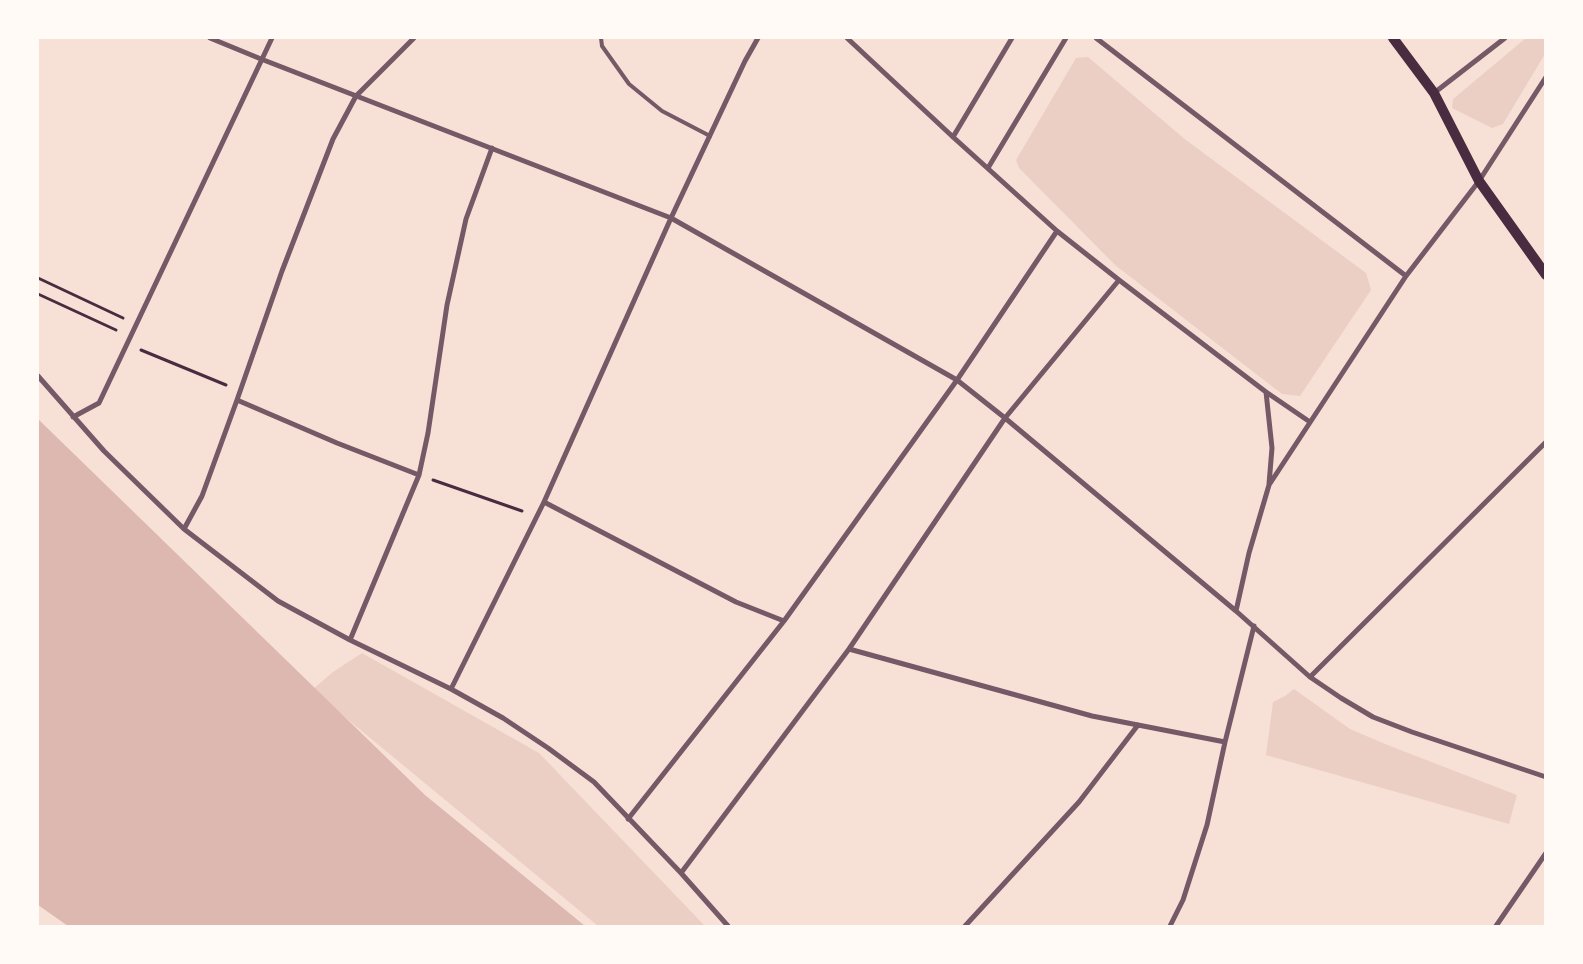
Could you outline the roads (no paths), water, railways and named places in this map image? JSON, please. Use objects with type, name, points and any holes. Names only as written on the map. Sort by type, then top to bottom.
[{"type":"main road","points":[[1393,38],[1434,93],[1479,182],[1546,276]]},
{"type":"street","points":[[210,38],[671,218],[957,380],[1254,626],[1310,677],[1373,717],[1546,777]]},
{"type":"street","points":[[73,417],[99,403],[272,38]]},
{"type":"street","points":[[184,529],[202,496],[238,400],[282,271],[330,148],[356,96],[414,38]]},
{"type":"street","points":[[451,689],[537,517],[671,218],[745,61],[758,38]]},
{"type":"street","points":[[847,38],[1057,231],[1266,392],[1310,422]]},
{"type":"street","points":[[953,137],[1012,38]]},
{"type":"street","points":[[988,168],[1066,38]]},
{"type":"street","points":[[1096,38],[1406,276]]},
{"type":"street","points":[[1434,93],[1505,38]]},
{"type":"street","points":[[1269,485],[1406,276],[1479,182],[1546,77]]},
{"type":"street","points":[[350,640],[419,475],[428,434],[448,305],[466,219],[492,148]]},
{"type":"street","points":[[628,819],[784,621],[957,380],[1057,231]]},
{"type":"street","points":[[681,873],[849,649],[1005,418],[1119,280]]},
{"type":"street","points":[[38,376],[104,451],[184,529],[278,601],[350,640],[451,689],[503,718],[594,782],[681,873],[728,926]]},
{"type":"street","points":[[1236,611],[1248,552],[1269,485],[1272,448],[1266,392]]},
{"type":"street","points":[[238,400],[337,444],[419,475]]},
{"type":"street","points":[[1310,677],[1546,442]]},
{"type":"street","points":[[544,502],[736,602],[784,621]]},
{"type":"street","points":[[1170,926],[1183,900],[1207,825],[1224,742],[1254,626]]},
{"type":"street","points":[[849,649],[1092,716],[1224,742]]},
{"type":"street","points":[[965,926],[1079,802],[1138,725]]},
{"type":"street","points":[[1496,926],[1546,853]]},
{"type":"lane","points":[[601,38],[602,46],[630,84],[662,111],[710,136]]}]
